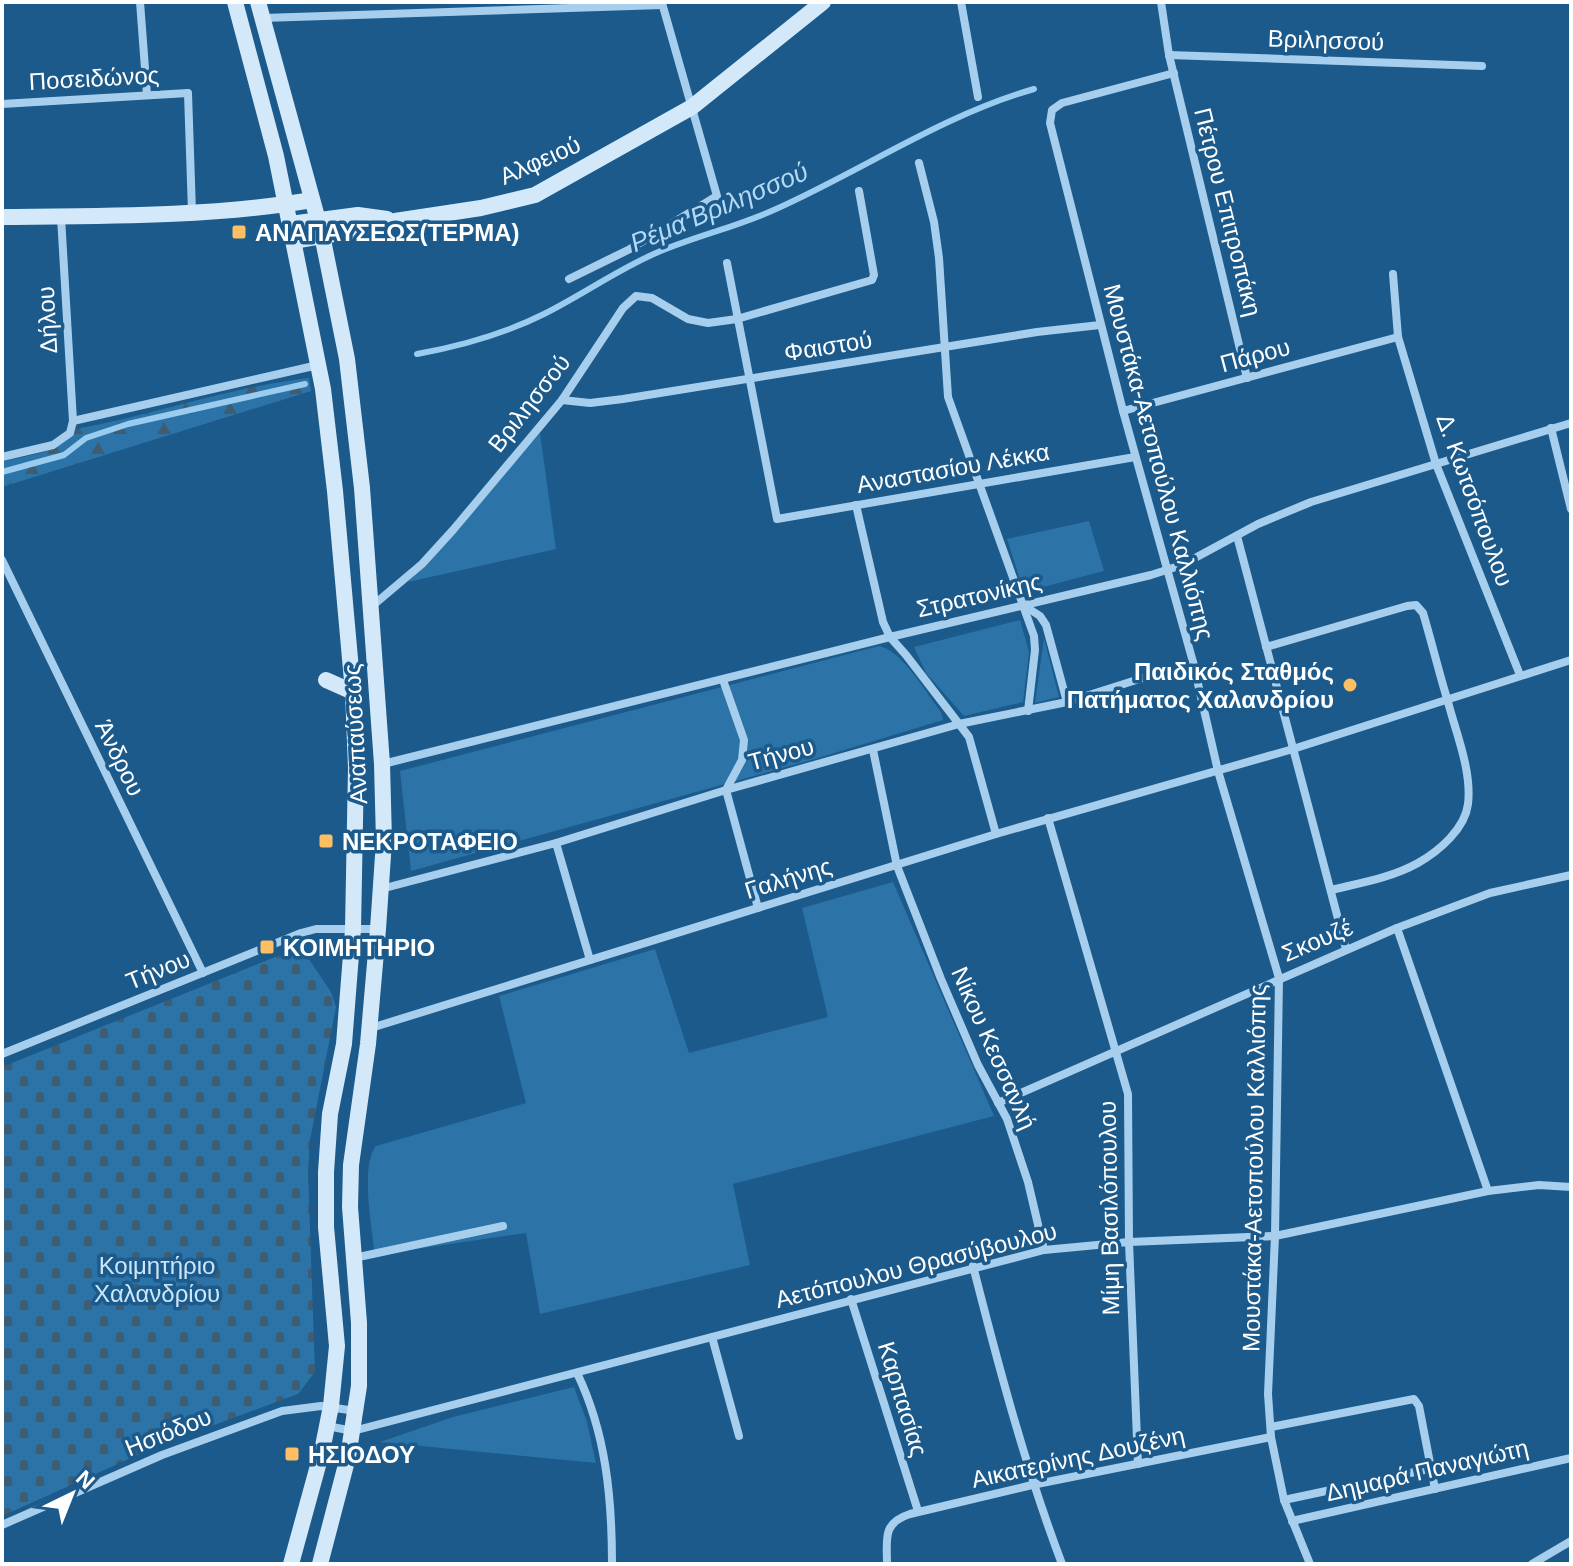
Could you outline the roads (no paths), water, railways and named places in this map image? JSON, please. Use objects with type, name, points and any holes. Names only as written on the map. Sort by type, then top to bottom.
[{"type":"main road","name":"Αναπαύσεως","points":[[235,2],[265,111],[318,365],[335,491],[337,598],[353,692],[356,768],[353,929],[344,1044],[326,1152],[326,1227],[337,1335],[327,1426],[291,1564]]},
{"type":"main road","name":"Αλφειού","points":[[293,241],[358,215],[395,221],[481,208],[535,195],[692,107],[823,2]]},
{"type":"main road","name":"Αναπαύσεως","points":[[260,10],[320,228],[351,387],[382,764],[384,841],[378,929],[370,1028],[352,1142],[350,1207],[360,1351],[356,1411],[320,1564]]},
{"type":"main road","points":[[2,217],[192,212],[312,200]]},
{"type":"main road","name":"Αλφειού","points":[[290,224],[320,228]]},
{"type":"main road","points":[[326,680],[353,692]]},
{"type":"street","points":[[140,2],[147,95]]},
{"type":"street","points":[[961,2],[978,97]]},
{"type":"street","name":"Πέτρου Επιτροπάκη","points":[[1161,2],[1169,55],[1247,378]]},
{"type":"street","points":[[260,10],[662,3],[717,196],[630,249],[569,279]]},
{"type":"street","name":"Βριλησσού","points":[[1169,55],[1482,66]]},
{"type":"street","name":"Μουστάκα-Αετοπούλου Καλλιόπης","points":[[1174,73],[1062,103],[1052,110],[1049,117],[1100,325],[1193,662],[1218,771],[1279,978],[1275,1236],[1268,1394],[1271,1432],[1284,1500],[1310,1564]]},
{"type":"street","name":"Ποσειδώνος","points":[[2,104],[188,93],[192,212]]},
{"type":"street","points":[[919,163],[934,222],[939,258],[948,397],[1035,642],[1028,711]]},
{"type":"street","points":[[737,319],[873,279],[859,191]]},
{"type":"street","name":"Δήλου","points":[[61,216],[73,421]]},
{"type":"street","points":[[727,263],[749,378]]},
{"type":"street","name":"Δ. Κωτσόπουλου","points":[[1393,274],[1398,337],[1436,464],[1520,675]]},
{"type":"street","name":"Βριλησσού","points":[[371,608],[422,564],[562,400],[623,308],[636,296],[652,298],[697,322],[737,319]]},
{"type":"street","name":"Φαιστού","points":[[562,400],[590,403],[1037,332],[1100,325]]},
{"type":"street","name":"Πάρου","points":[[1123,411],[1398,337]]},
{"type":"street","points":[[2,457],[53,445],[70,433],[73,421],[318,365]]},
{"type":"street","name":"Αναστασίου Λέκκα","points":[[749,378],[777,519],[1135,457]]},
{"type":"street","name":"Στρατονίκης","points":[[382,764],[1168,570],[1311,502],[1571,423]]},
{"type":"street","points":[[1551,428],[1571,509]]},
{"type":"street","points":[[856,505],[879,613],[890,637],[969,737],[996,834]]},
{"type":"street","points":[[1237,536],[1346,949]]},
{"type":"street","name":"Άνδρου","points":[[2,560],[203,973]]},
{"type":"street","points":[[1023,604],[1040,616],[1046,625],[1067,702]]},
{"type":"street","points":[[1266,647],[1416,605],[1423,613],[1447,700],[1466,776],[1468,803],[1463,821],[1447,840],[1416,864],[1384,877],[1331,890]]},
{"type":"street","name":"Γαλήνης","points":[[370,1028],[1048,818],[1293,749],[1571,660]]},
{"type":"street","name":"Τήνου","points":[[381,889],[556,843],[726,790],[959,724],[1067,702],[1193,662]]},
{"type":"street","points":[[723,680],[744,740],[742,760],[726,790],[758,908]]},
{"type":"street","name":"Νίκου Κεσσανλή","points":[[873,750],[897,866],[941,979],[1007,1119],[1028,1182],[1044,1250]]},
{"type":"street","name":"Μίμη Βασιλόπουλου","points":[[1048,818],[1128,1094],[1129,1242],[1138,1464]]},
{"type":"street","points":[[556,843],[590,960]]},
{"type":"street","name":"Σκουζέ","points":[[998,1103],[1397,928],[1490,893],[1571,875]]},
{"type":"street","points":[[1397,928],[1488,1191]]},
{"type":"street","name":"Τήνου","points":[[2,1054],[301,933],[316,929],[378,929]]},
{"type":"street","name":"Αετόπουλου Θρασύβουλου","points":[[327,1426],[353,1431],[973,1266],[1044,1250],[1129,1242],[1275,1236],[1488,1191],[1539,1185],[1571,1187]]},
{"type":"street","points":[[354,1258],[503,1226]]},
{"type":"street","points":[[973,1266],[1032,1485],[1062,1564]]},
{"type":"street","name":"Καρπασίας","points":[[851,1299],[918,1511]]},
{"type":"street","points":[[712,1337],[739,1436]]},
{"type":"street","points":[[577,1373],[588,1396],[604,1455],[610,1497],[612,1564]]},
{"type":"street","name":"Αικατερίνης Δουζένη","points":[[887,1564],[888,1535],[894,1521],[918,1511],[1138,1464],[1414,1399],[1419,1406],[1429,1469]]},
{"type":"street","name":"Ησιόδου","points":[[2,1525],[115,1474],[282,1411],[331,1406],[356,1411]]},
{"type":"street","name":"Δημαρά Παναγιώτη","points":[[1292,1521],[1571,1458]]},
{"type":"street","points":[[1284,1500],[1429,1469],[1435,1489]]},
{"type":"street","points":[[1532,1564],[1571,1541]]},
{"type":"waterway","name":"Ρέμα Βριλησσού","points":[[417,354],[514,328],[656,253],[776,209],[934,129],[1000,100],[1034,89]]},
{"type":"waterway","name":"Ρέμα Βριλησσού","points":[[2,472],[64,455],[86,438],[128,424],[305,384]]},
{"type":"place","name":"ΑΝΑΠΑΥΣΕΩΣ(ΤΕΡΜΑ)","points":[[239,232]]},
{"type":"place","name":"Παιδικός Σταθμός Πατήματος Χαλανδρίου","points":[[1350,685]]},
{"type":"place","name":"ΝΕΚΡΟΤΑΦΕΙΟ","points":[[326,841]]},
{"type":"place","name":"ΚΟΙΜΗΤΗΡΙΟ","points":[[267,947]]},
{"type":"place","name":"ΗΣΙΟΔΟΥ","points":[[292,1454]]},
{"type":"park label","name":"Κοιμητήριο Χαλανδρίου","points":[[157,1279]]}]
